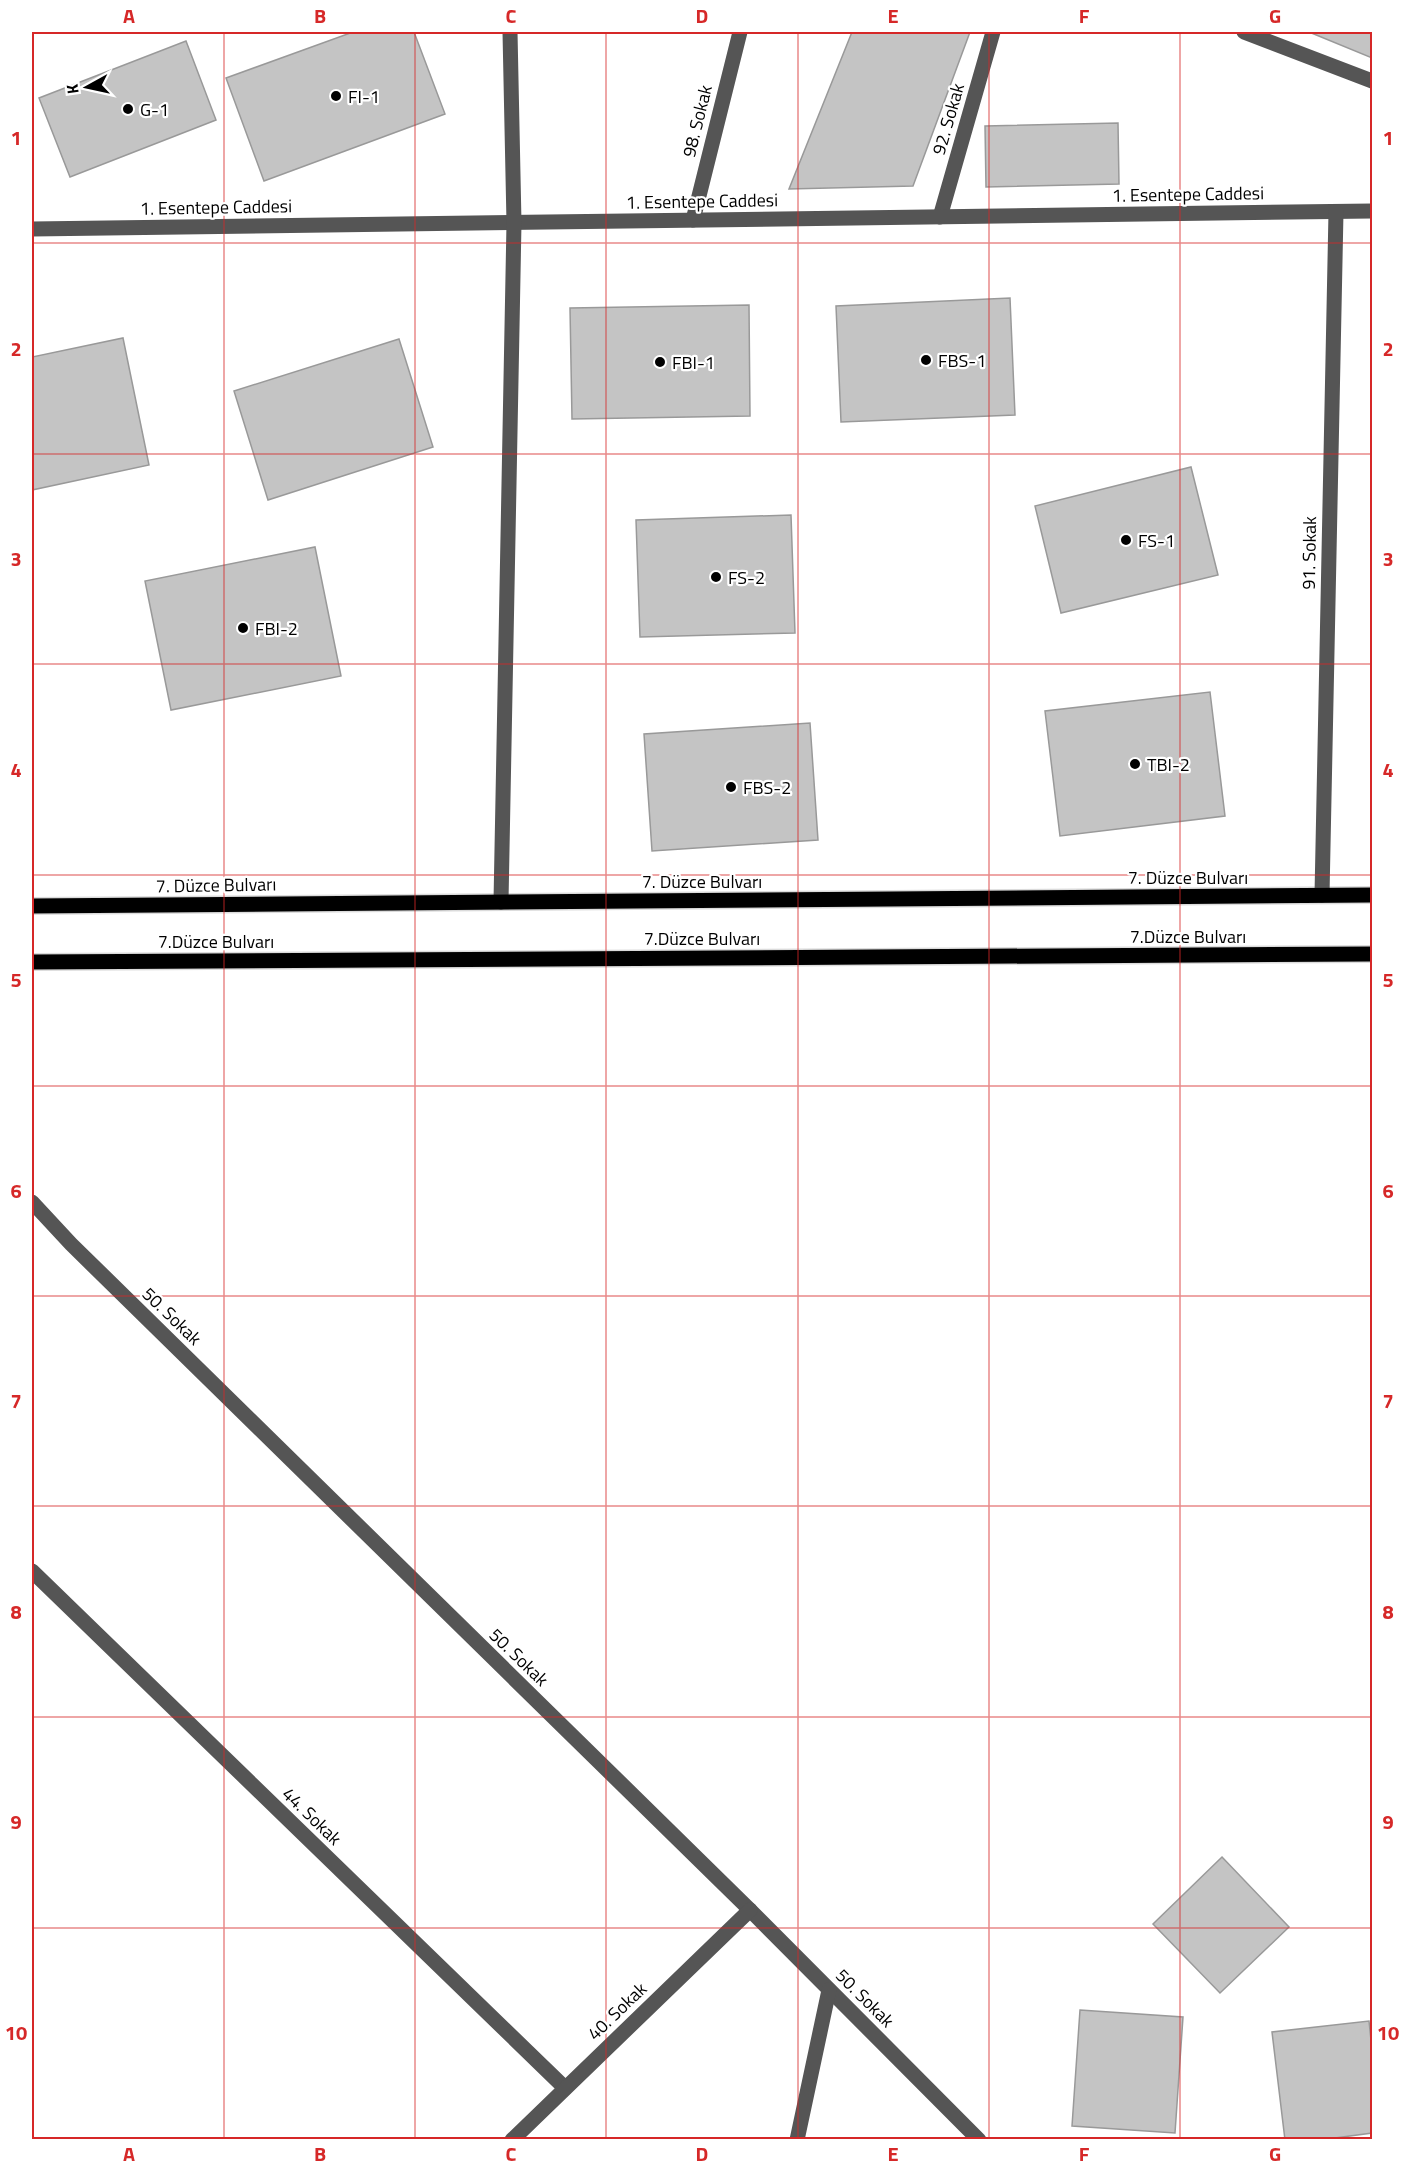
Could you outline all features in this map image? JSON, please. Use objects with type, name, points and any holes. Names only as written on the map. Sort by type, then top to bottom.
[{"type":"main road","name":"7. Düzce Bulvarı","points":[[32,906],[1372,895]]},
{"type":"main road","name":"7.Düzce Bulvarı","points":[[32,962],[1372,954]]},
{"type":"street","points":[[501,902],[514,223],[510,32]]},
{"type":"street","name":"98. Sokak","points":[[693,220],[740,32]]},
{"type":"street","name":"92. Sokak","points":[[940,217],[993,32]]},
{"type":"street","points":[[1244,32],[1372,81]]},
{"type":"street","name":"1. Esentepe Caddesi","points":[[32,229],[1372,211]]},
{"type":"street","name":"91. Sokak","points":[[1322,895],[1336,212]]},
{"type":"street","name":"50. Sokak","points":[[32,1202],[71,1244],[750,1910],[979,2139]]},
{"type":"street","name":"44. Sokak","points":[[32,1571],[565,2088]]},
{"type":"street","name":"40. Sokak","points":[[512,2139],[750,1910]]},
{"type":"street","points":[[797,2139],[829,1990]]},
{"type":"building","name":"FI-1","points":[[353,32],[414,32],[445,114],[264,181],[226,78]]},
{"type":"building","points":[[852,32],[970,32],[913,186],[789,189]]},
{"type":"building","points":[[1309,32],[1372,32],[1372,58]]},
{"type":"building","name":"G-1","points":[[186,41],[216,120],[70,177],[39,98]]},
{"type":"building","points":[[1118,123],[1119,184],[986,187],[985,126]]},
{"type":"building","name":"FBS-1","points":[[1010,298],[1015,415],[841,422],[836,306]]},
{"type":"building","name":"FBI-1","points":[[749,305],[750,416],[572,419],[570,308]]},
{"type":"building","points":[[123,338],[149,465],[32,490],[32,357]]},
{"type":"building","points":[[399,339],[433,447],[268,500],[234,391]]},
{"type":"building","name":"FS-1","points":[[1191,467],[1218,575],[1061,613],[1035,506]]},
{"type":"building","name":"FS-2","points":[[791,515],[795,633],[640,637],[636,520]]},
{"type":"building","name":"FBI-2","points":[[315,547],[341,676],[171,710],[145,581]]},
{"type":"building","name":"TBI-2","points":[[1210,692],[1225,816],[1060,836],[1045,711]]},
{"type":"building","name":"FBS-2","points":[[810,723],[818,840],[652,851],[644,734]]},
{"type":"building","points":[[1222,1857],[1289,1927],[1220,1993],[1153,1924]]},
{"type":"building","points":[[1080,2010],[1183,2017],[1175,2133],[1072,2126]]},
{"type":"building","points":[[1369,2021],[1372,2050],[1372,2133],[1320,2140],[1285,2140],[1272,2032]]},
{"type":"place","name":"FI-1","points":[[336,96]]},
{"type":"place","name":"G-1","points":[[128,109]]},
{"type":"place","name":"FBS-1","points":[[926,360]]},
{"type":"place","name":"FBI-1","points":[[660,362]]},
{"type":"place","name":"FS-1","points":[[1126,540]]},
{"type":"place","name":"FS-2","points":[[716,577]]},
{"type":"place","name":"FBI-2","points":[[243,628]]},
{"type":"place","name":"TBI-2","points":[[1135,764]]},
{"type":"place","name":"FBS-2","points":[[731,787]]}]
